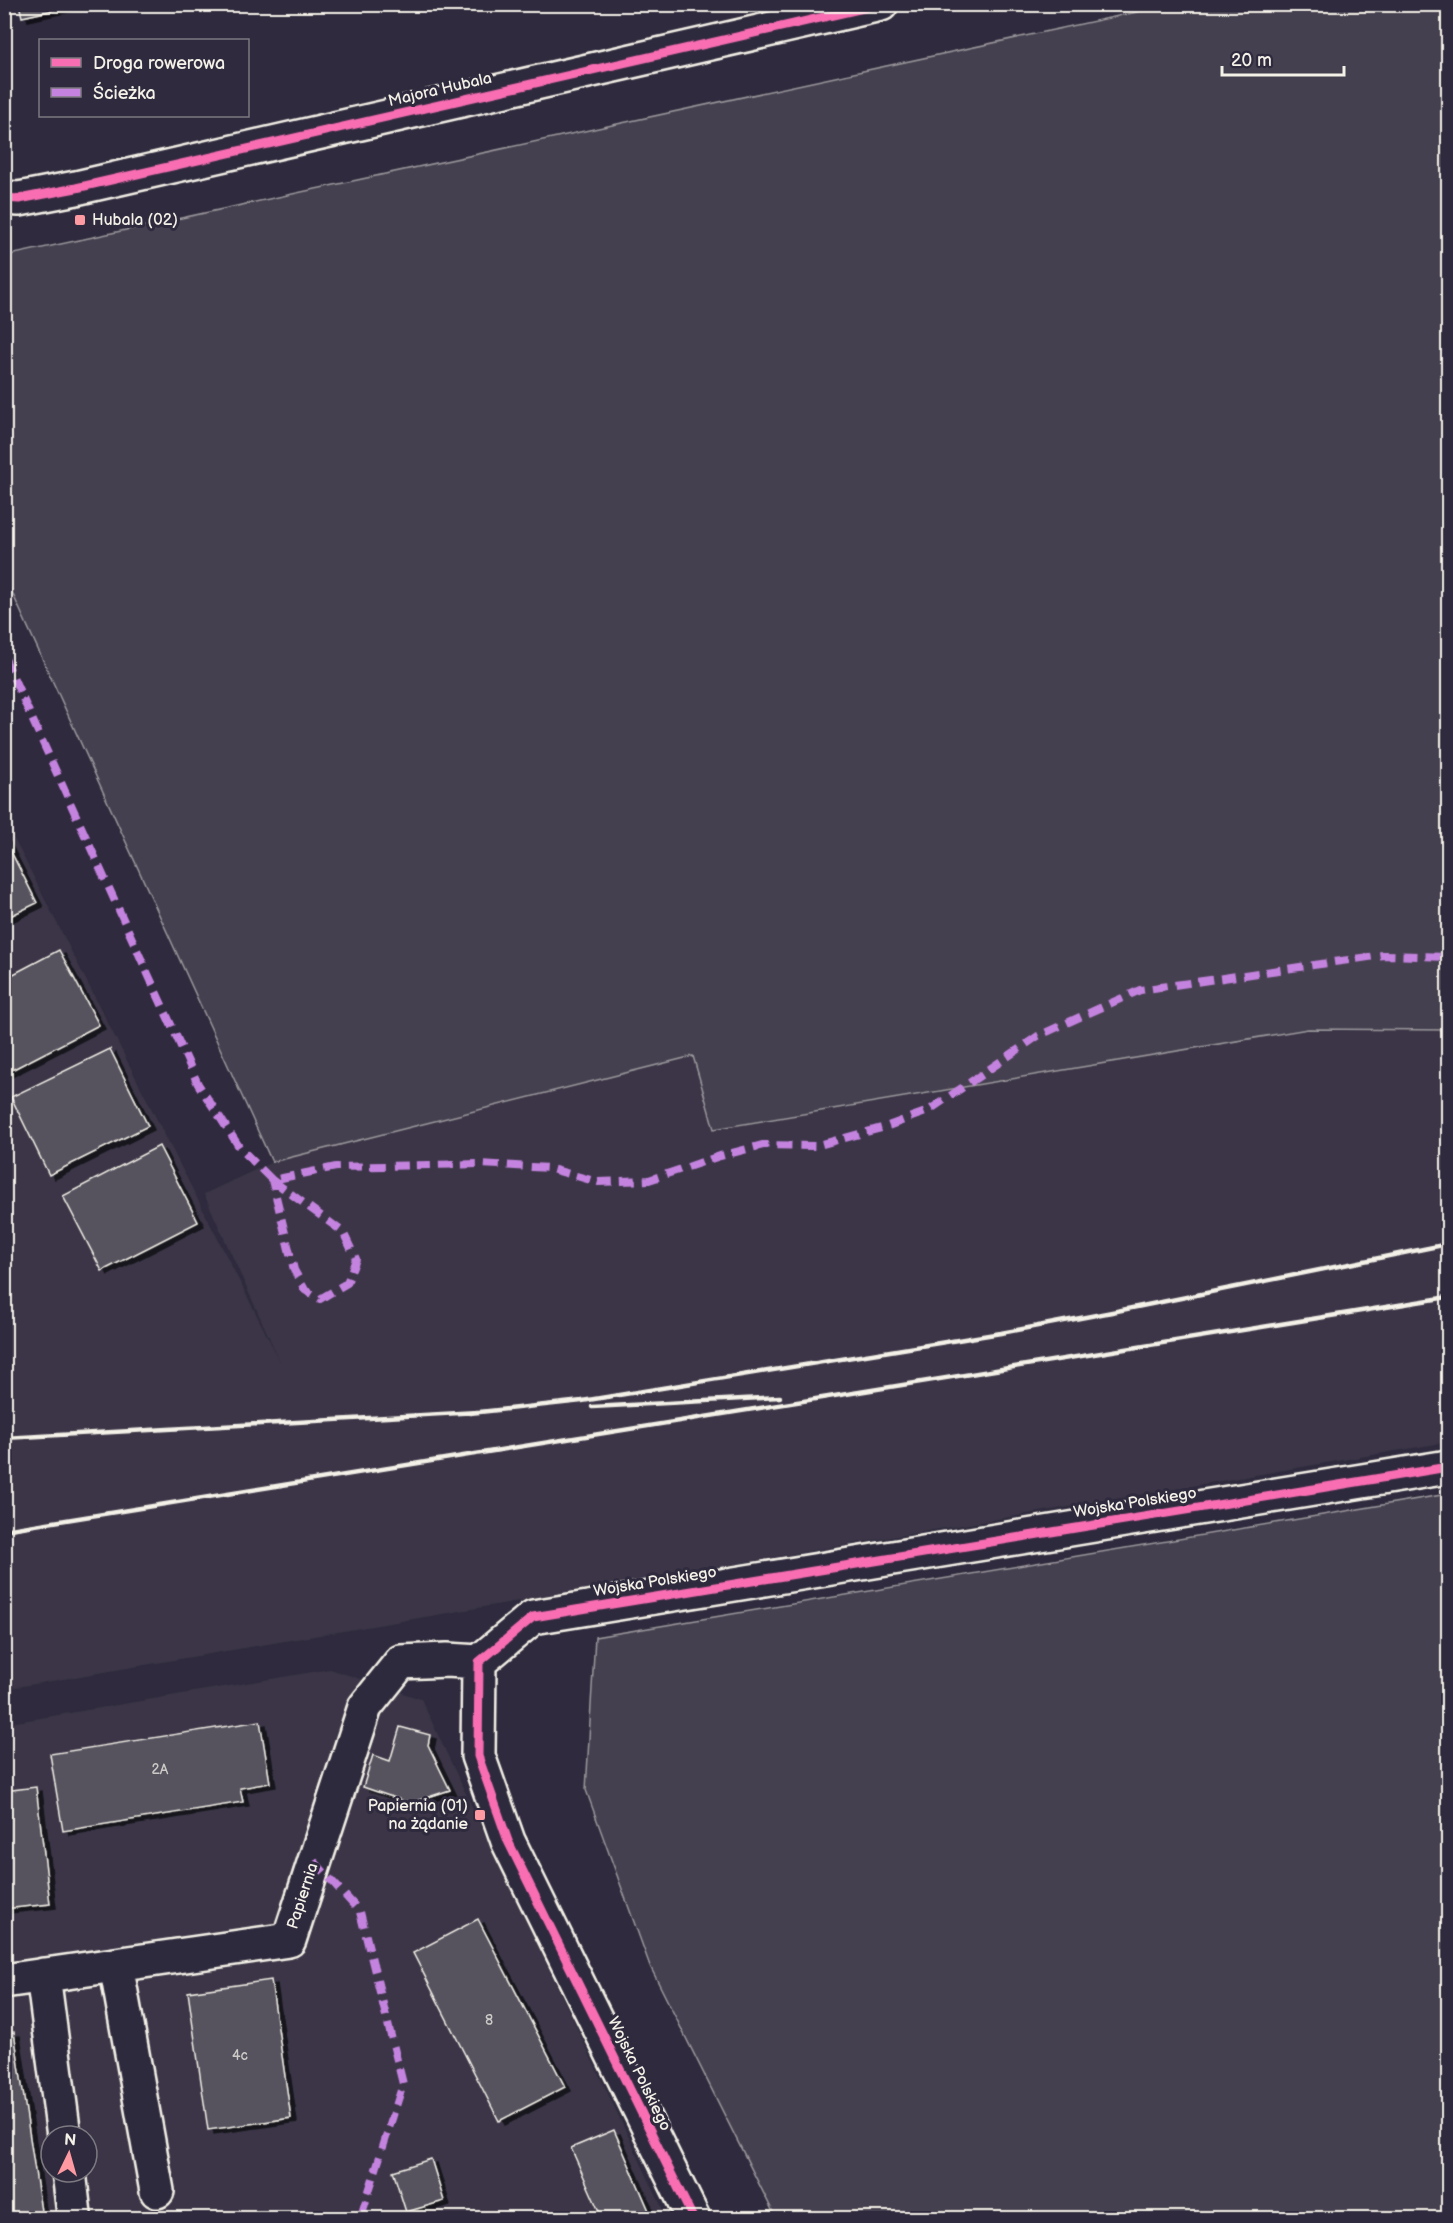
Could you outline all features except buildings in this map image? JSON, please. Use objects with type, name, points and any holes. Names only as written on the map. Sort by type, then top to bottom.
[{"type":"street","name":"Majora Hubala","points":[[4,198],[19,199],[76,188],[860,7]]},
{"type":"street","name":"Wojska Polskiego","points":[[693,2218],[508,1841],[478,1756],[479,1662],[533,1617],[1449,1467]]},
{"type":"street","name":"Papiernia","points":[[4,1981],[289,1940],[365,1707],[401,1662],[447,1660],[479,1662]]},
{"type":"street","points":[[116,1965],[157,2191]]},
{"type":"street","points":[[43,1976],[62,2124]]},
{"type":"street","points":[[70,2184],[74,2214]]},
{"type":"shaded area","points":[[1174,4],[1448,5],[1448,1030],[1308,1029],[714,1129],[693,1056],[272,1162],[5,577],[5,256]]},
{"type":"shaded area","points":[[4,819],[280,1361],[204,1194],[272,1162],[693,1056],[715,1129],[1309,1029],[1448,1030],[1448,1442],[5,1689]]},
{"type":"shaded area","points":[[1448,1494],[1448,2218],[776,2218],[650,1966],[586,1790],[595,1637]]},
{"type":"shaded area","points":[[330,1669],[421,1699],[667,2218],[5,2218],[5,1724]]},
{"type":"railway","points":[[470,1413],[582,1401],[1001,1333],[1448,1244]]},
{"type":"railway","points":[[4,1530],[1448,1297]]},
{"type":"railway","points":[[592,1407],[780,1397]]},
{"type":"railway","points":[[4,1438],[478,1412]]},
{"type":"marked path","points":[[4,657],[198,1084],[240,1148],[272,1180],[336,1167],[481,1164],[548,1168],[598,1182],[649,1180],[720,1156],[763,1145],[815,1146],[885,1127],[928,1111],[1038,1036],[1140,990],[1383,955],[1448,957]]},
{"type":"marked path","points":[[272,1180],[343,1232],[356,1259],[347,1283],[320,1299],[305,1290],[294,1270],[272,1180]]},
{"type":"marked path","points":[[314,1861],[360,1912],[403,2084],[363,2210],[366,2218]]},
{"type":"cycle path","points":[[4,198],[19,199],[76,188],[881,4]]},
{"type":"cycle path","points":[[693,2218],[508,1841],[478,1756],[479,1662],[533,1617],[1448,1467]]},
{"type":"place","name":"Hubala (02)","points":[[80,220]]},
{"type":"place","name":"Papiernia (01) na żądanie","points":[[480,1815]]}]
